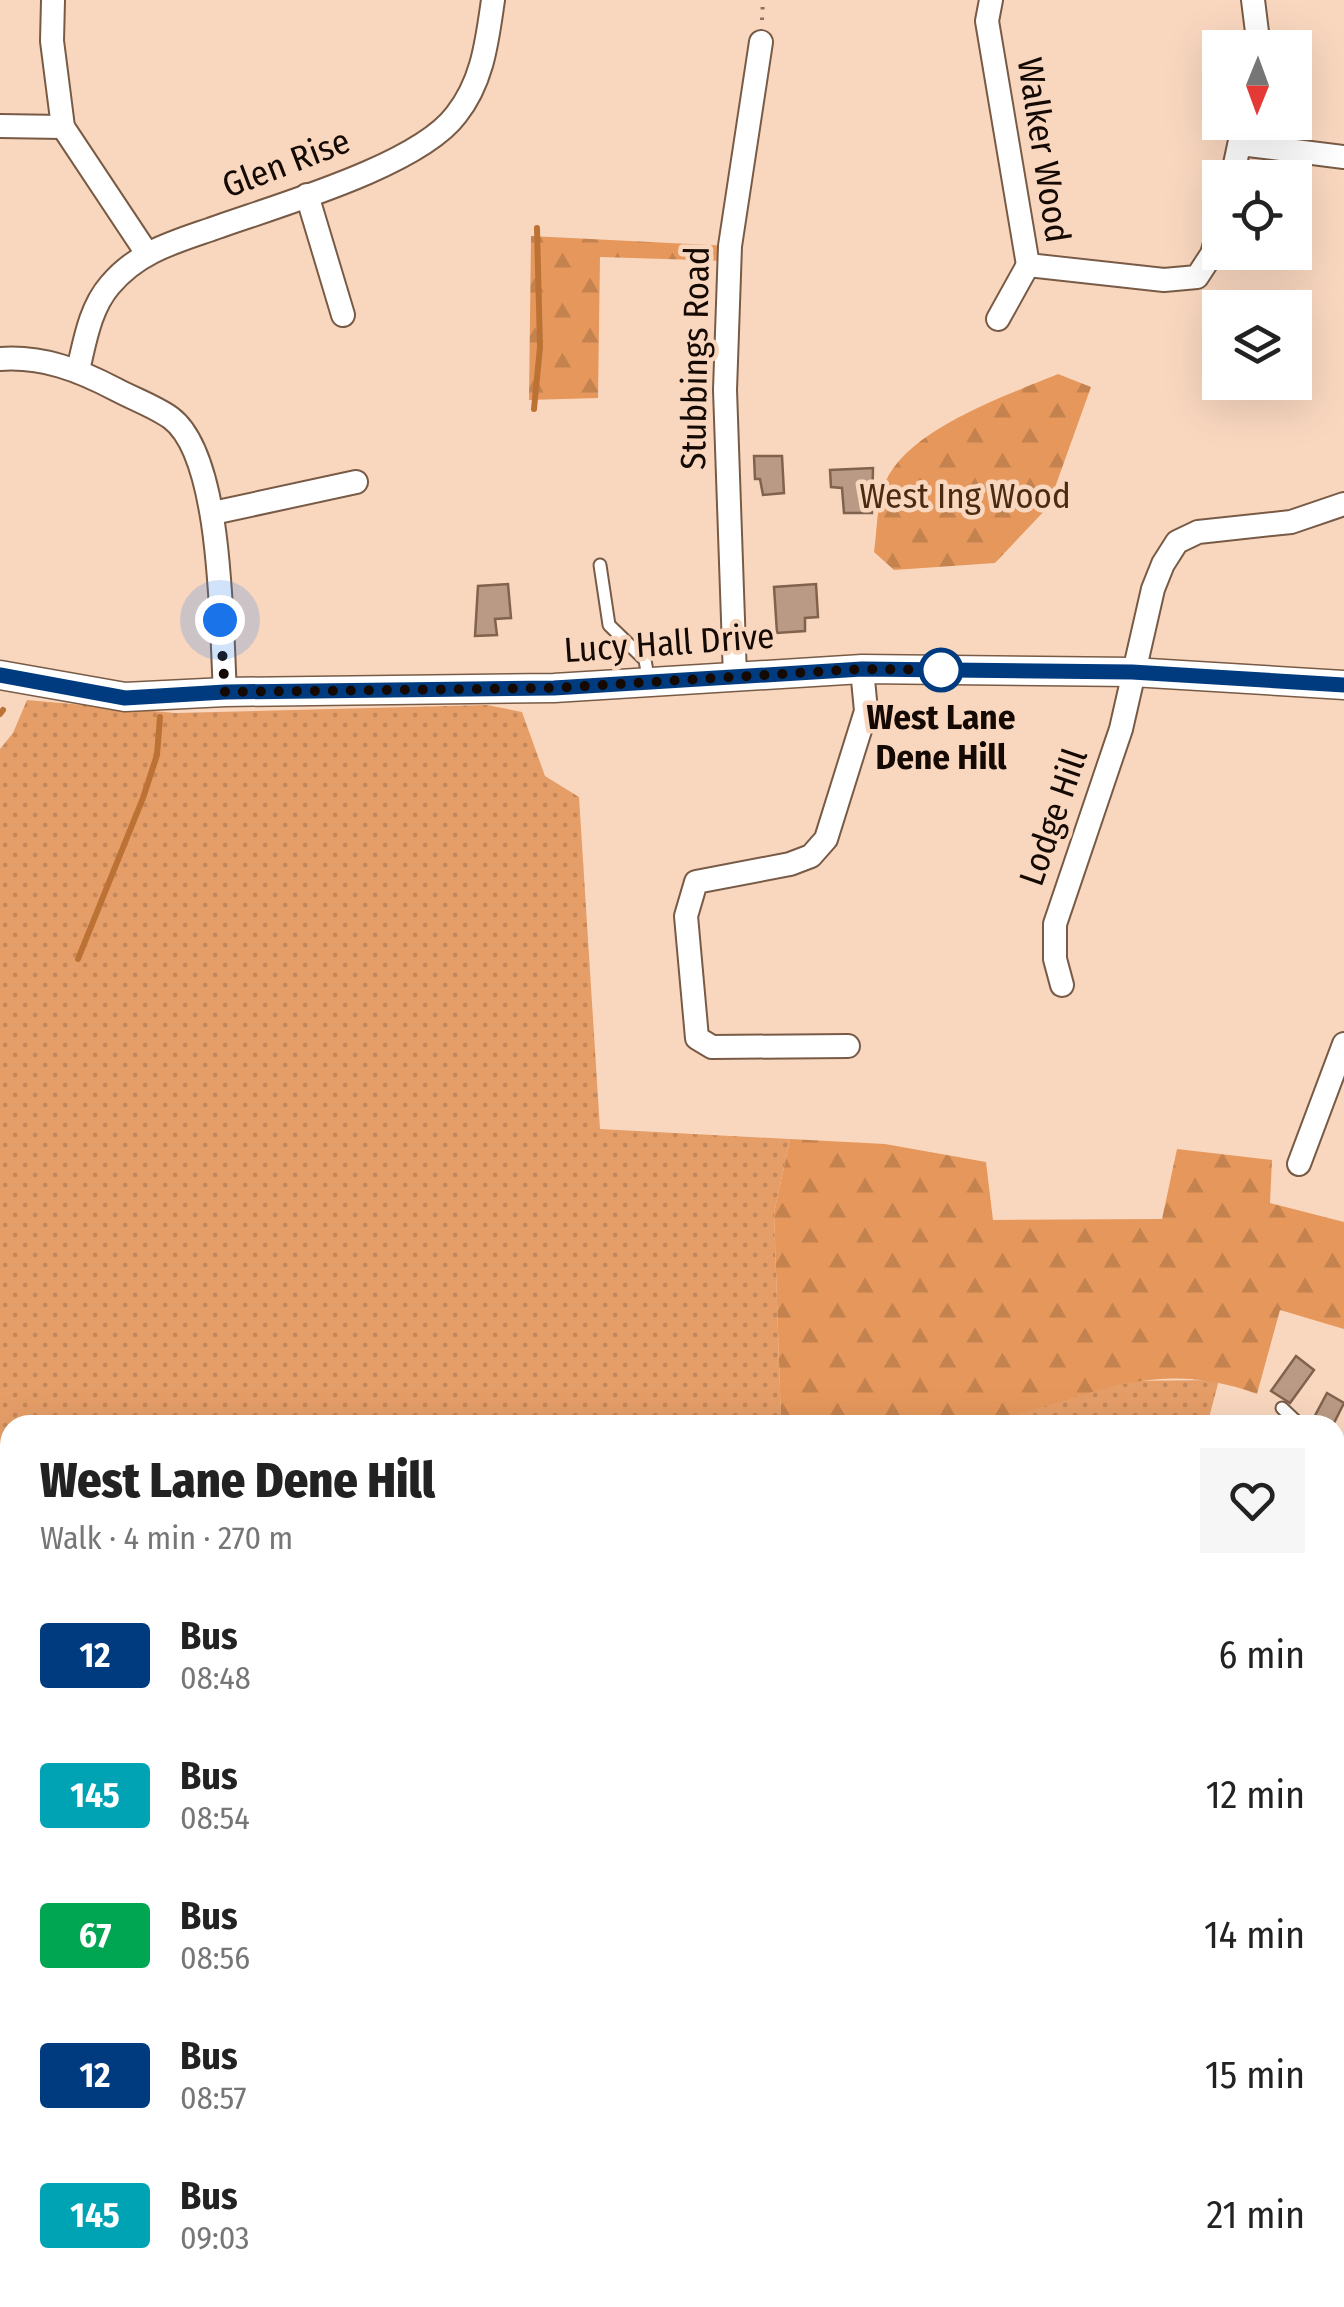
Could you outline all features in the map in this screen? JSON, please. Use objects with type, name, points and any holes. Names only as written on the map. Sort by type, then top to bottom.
[{"type":"street","points":[[53,0],[52,42],[63,127],[146,252]]},
{"type":"street","name":"Glen Rise","points":[[78,370],[89,324],[109,286],[146,252],[307,195],[425,145],[456,115],[484,63],[493,0]]},
{"type":"street","name":"Walker Wood","points":[[991,0],[987,21],[1028,265],[1164,280],[1197,278],[1202,270]]},
{"type":"street","points":[[1253,0],[1257,30]]},
{"type":"street","name":"Stubbings Road","points":[[734,677],[724,390],[730,246],[761,42]]},
{"type":"street","points":[[0,126],[63,127]]},
{"type":"street","points":[[1272,140],[1344,157]]},
{"type":"street","points":[[307,195],[343,315]]},
{"type":"street","points":[[998,319],[1028,265]]},
{"type":"street","points":[[0,359],[24,357],[78,370],[174,420],[198,456],[212,513],[225,692]]},
{"type":"street","points":[[212,513],[356,482]]},
{"type":"street","name":"Lodge Hill","points":[[1062,984],[1055,959],[1055,924],[1120,729],[1153,589],[1177,542],[1198,532],[1291,522],[1344,504]]},
{"type":"street","points":[[848,1046],[712,1047],[697,1038],[686,916],[696,882],[790,864],[810,856],[826,839],[866,712],[862,669]]},
{"type":"street","name":"Lucy Hall Drive","points":[[0,675],[125,698],[225,692],[554,688],[862,669],[1132,672],[1344,685]]},
{"type":"street","points":[[1299,1164],[1344,1044]]},
{"type":"lane","points":[[600,565],[608,625],[644,660],[649,682]]},
{"type":"lane","points":[[1282,1408],[1289,1415]]},
{"type":"shaded area","points":[[27,700],[175,713],[487,705],[522,712],[545,776],[579,797],[600,1129],[790,1139],[774,1213],[781,1415],[0,1415],[0,749],[13,733]]},
{"type":"shaded area","points":[[1219,1380],[1210,1415],[1009,1415],[1118,1381]]},
{"type":"green space","points":[[531,236],[730,246],[729,261],[600,257],[598,398],[529,400]]},
{"type":"green space","name":"West Ing Wood","points":[[1058,374],[1091,387],[1048,507],[995,563],[894,570],[874,552],[885,483],[914,446],[987,403]]},
{"type":"green space","points":[[790,1139],[885,1144],[986,1162],[993,1220],[1162,1219],[1177,1149],[1272,1160],[1270,1203],[1344,1222],[1344,1329],[1280,1310],[1257,1394],[1218,1383],[1149,1380],[1084,1394],[1017,1415],[781,1415],[774,1213]]},
{"type":"building","points":[[754,456],[782,456],[784,493],[763,495],[760,479],[755,479]]},
{"type":"building","points":[[873,468],[872,513],[844,513],[842,488],[831,487],[830,470]]},
{"type":"building","points":[[508,584],[511,618],[495,619],[497,635],[475,636],[478,586]]},
{"type":"building","points":[[816,584],[818,617],[805,618],[805,631],[777,633],[774,587]]},
{"type":"building","points":[[1296,1356],[1314,1370],[1290,1403],[1271,1391]]},
{"type":"building","points":[[1327,1393],[1344,1403],[1338,1415],[1315,1415]]},
{"type":"waterway","points":[[534,409],[540,347],[537,228]]},
{"type":"waterway","points":[[0,714],[3,710]]},
{"type":"waterway","points":[[78,959],[143,798],[157,755],[160,717]]},
{"type":"bus line","name":"12","points":[[0,675],[125,698],[225,692],[554,688],[862,669],[1132,672],[1344,685]]},
{"type":"place","name":"West Lane Dene Hill","points":[[941,670]]},
{"type":"route","points":[[220,620],[225,692],[554,688],[862,669],[941,670]]}]
